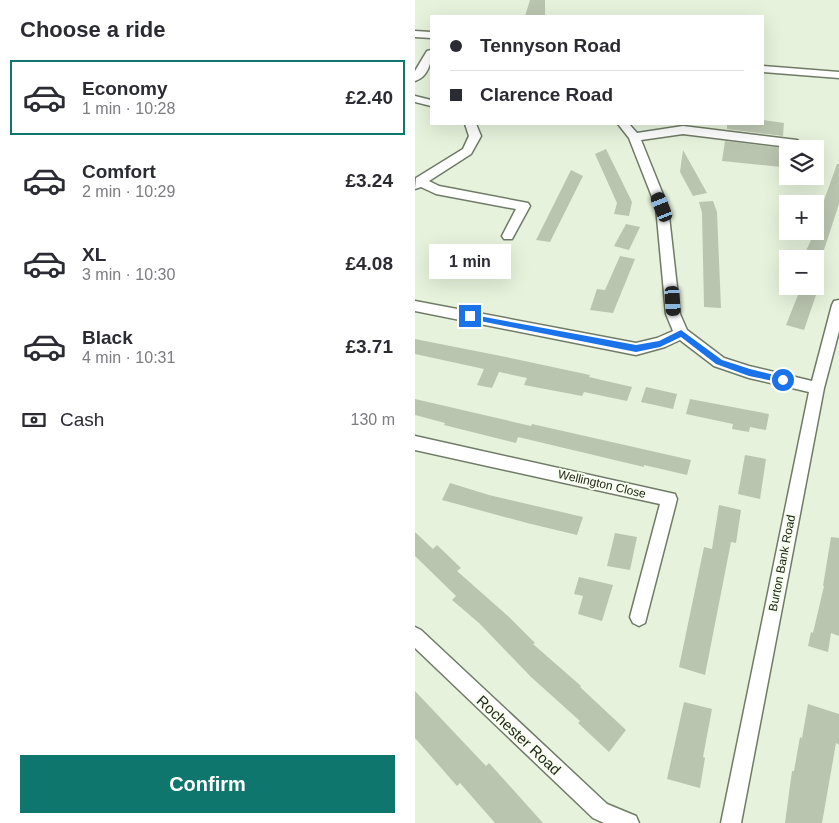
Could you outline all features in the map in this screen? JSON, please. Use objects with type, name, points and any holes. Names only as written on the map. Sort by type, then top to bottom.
[{"type":"street","points":[[415,34],[430,36]]},
{"type":"street","points":[[415,78],[430,56]]},
{"type":"street","points":[[764,69],[839,75]]},
{"type":"street","points":[[415,99],[430,103]]},
{"type":"street","points":[[417,183],[467,151],[475,136],[471,125]]},
{"type":"street","points":[[624,125],[634,137],[662,207],[673,314],[681,333],[719,362],[749,372],[817,388]]},
{"type":"street","points":[[634,137],[683,130],[779,142]]},
{"type":"street","points":[[417,183],[436,190],[523,206],[508,236]]},
{"type":"street","name":"Burton Bank Road","points":[[731,823],[817,388],[839,305]]},
{"type":"street","points":[[415,306],[636,348],[660,344],[681,333]]},
{"type":"street","name":"Wellington Close","points":[[415,443],[669,499],[639,617]]},
{"type":"street","name":"Rochester Road","points":[[415,636],[600,811],[629,823]]},
{"type":"building","points":[[530,0],[545,0],[545,15],[525,15]]},
{"type":"building","points":[[764,120],[784,123],[783,136],[727,129],[727,125],[764,125]]},
{"type":"building","points":[[725,141],[779,148],[779,167],[722,161]]},
{"type":"building","points":[[606,149],[632,202],[629,216],[614,214],[617,203],[595,154]]},
{"type":"building","points":[[683,150],[707,193],[693,196],[680,172]]},
{"type":"building","points":[[837,164],[839,164],[839,204],[824,250],[806,250],[811,240],[824,240],[824,200]]},
{"type":"building","points":[[571,170],[583,176],[550,242],[536,240]]},
{"type":"building","points":[[713,201],[717,212],[721,308],[704,307],[702,213],[699,202]]},
{"type":"building","points":[[626,224],[640,227],[629,250],[614,246]]},
{"type":"building","points":[[620,256],[635,259],[613,313],[590,310],[597,289],[605,290]]},
{"type":"building","points":[[798,295],[816,295],[804,330],[786,325]]},
{"type":"building","points":[[415,339],[590,375],[589,377],[632,387],[627,401],[584,392],[582,396],[524,385],[527,378],[499,372],[492,388],[477,385],[484,369],[415,354]]},
{"type":"building","points":[[646,387],[677,394],[673,409],[641,402]]},
{"type":"building","points":[[415,399],[691,460],[687,475],[644,465],[644,467],[518,437],[516,443],[444,425],[445,423],[415,415]]},
{"type":"building","points":[[690,399],[769,414],[766,430],[750,427],[749,432],[732,429],[733,424],[686,414]]},
{"type":"building","points":[[745,455],[766,459],[760,499],[738,494]]},
{"type":"building","points":[[450,483],[489,495],[583,517],[577,535],[527,523],[442,500]]},
{"type":"building","points":[[719,505],[741,510],[736,543],[731,542],[705,675],[679,667],[704,547],[712,549]]},
{"type":"building","points":[[415,532],[433,549],[437,545],[461,568],[457,571],[509,617],[535,643],[533,644],[581,686],[626,730],[609,752],[578,723],[580,721],[531,677],[479,623],[452,600],[456,596],[415,556]]},
{"type":"building","points":[[615,533],[637,537],[630,570],[607,566]]},
{"type":"building","points":[[831,537],[839,538],[839,636],[831,633],[828,652],[808,646],[824,586]]},
{"type":"building","points":[[579,577],[613,585],[602,621],[578,614],[583,596],[574,594]]},
{"type":"building","points":[[415,691],[486,766],[489,763],[543,823],[495,823],[460,783],[457,786],[415,738]]},
{"type":"building","points":[[684,702],[712,709],[703,757],[705,758],[700,788],[667,779]]},
{"type":"building","points":[[808,704],[839,714],[839,745],[836,743],[822,823],[785,823],[792,771],[794,771],[800,737],[802,738]]},
{"type":"route","points":[[470,316],[636,348],[660,344],[681,333],[719,362],[749,372],[783,380]]}]
